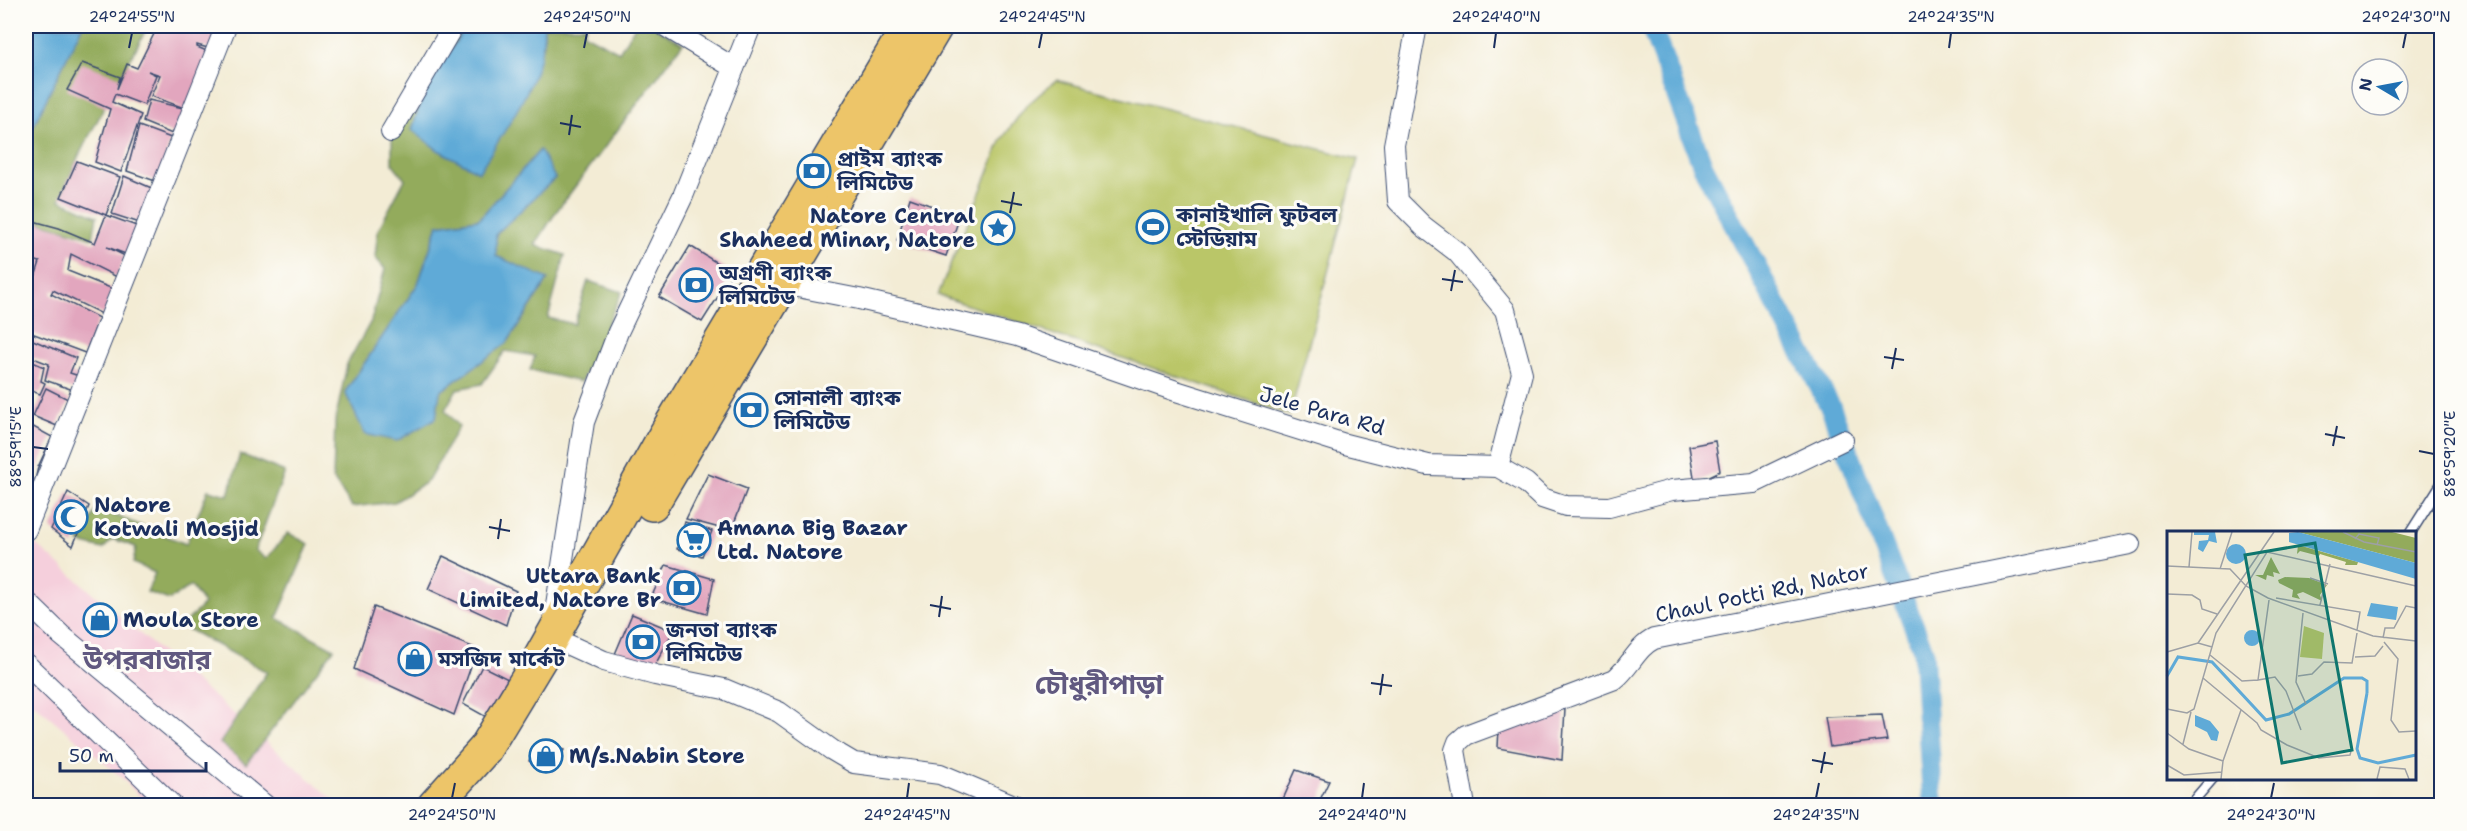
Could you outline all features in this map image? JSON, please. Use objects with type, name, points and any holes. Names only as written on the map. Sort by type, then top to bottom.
[{"type":"highway","points":[[463,806],[501,759],[664,437],[909,26]]},
{"type":"highway","points":[[434,806],[485,749],[553,654],[782,284],[936,26]]},
{"type":"street","points":[[26,530],[226,26]]},
{"type":"street","points":[[391,132],[453,26]]},
{"type":"street","points":[[665,26],[734,68]]},
{"type":"street","points":[[751,26],[683,196],[618,332],[584,423],[553,654],[615,664],[724,689],[778,712],[854,763],[940,774],[1016,806]]},
{"type":"street","points":[[1417,26],[1394,145],[1398,201],[1423,226],[1457,252],[1505,310],[1522,373],[1498,467]]},
{"type":"street","name":"Jele Para Rd","points":[[782,284],[859,299],[1017,336],[1176,391],[1345,444],[1428,465],[1498,467],[1526,483],[1542,498],[1566,506],[1609,507],[1672,490],[1754,483],[1843,440]]},
{"type":"street","name":"Chaul Potti Rd, Nator","points":[[1465,806],[1455,750],[1458,741],[1466,735],[1615,679],[1627,670],[1645,643],[1654,639],[2130,544]]},
{"type":"street","points":[[26,601],[61,634],[266,806]]},
{"type":"street","points":[[26,664],[173,806]]},
{"type":"lane","points":[[2412,531],[2442,483]]},
{"type":"lane","points":[[2189,806],[2211,780]]},
{"type":"shaded area","points":[[26,536],[340,805],[148,805],[120,776],[26,697]]},
{"type":"green space","points":[[82,26],[148,26],[79,155],[60,200],[97,216],[93,238],[26,218],[26,141]]},
{"type":"green space","points":[[460,26],[466,26],[424,92],[544,46],[544,26],[586,26],[583,33],[619,52],[635,26],[653,26],[683,43],[556,212],[535,245],[565,255],[548,318],[574,324],[588,281],[622,292],[581,382],[530,370],[535,356],[505,351],[482,384],[457,389],[445,410],[459,426],[428,481],[395,502],[352,507],[333,479],[335,422],[347,364],[371,321],[385,269],[375,257],[378,230],[405,179],[392,163],[392,139]],"holes":[[[539,151],[555,178],[496,234],[496,256],[548,280],[507,343],[440,392],[345,392],[418,284],[438,225],[479,219]]]},
{"type":"green space","name":"কানাইখালি ফুটবল স্টেডিয়াম","points":[[1056,80],[1358,159],[1290,415],[938,295],[1002,139],[1026,106]]},
{"type":"green space","points":[[240,454],[285,472],[255,550],[266,559],[288,533],[309,544],[277,618],[334,649],[246,764],[220,743],[267,672],[182,626],[204,604],[191,586],[169,600],[147,592],[155,573],[133,563],[136,547],[113,539],[103,549],[79,543],[97,508],[186,544],[208,490],[228,495]]},
{"type":"water","points":[[26,26],[82,26],[26,141]]},
{"type":"water","points":[[466,26],[544,26],[538,65],[531,84],[479,172],[438,150],[412,130],[424,92]]},
{"type":"water","points":[[540,150],[555,178],[496,234],[496,256],[548,279],[507,343],[440,392],[436,418],[397,441],[365,434],[345,392],[418,284],[438,225],[479,219]]},
{"type":"building","points":[[158,26],[181,26],[201,33],[203,26],[223,26],[212,49],[197,45],[209,52],[187,109],[151,96],[160,75],[148,71],[156,75],[144,105],[115,94],[112,102],[141,115],[121,172],[95,162],[110,109],[67,90],[82,63],[120,77],[117,89],[127,64],[137,68]]},
{"type":"building","points":[[149,100],[187,109],[177,136],[143,122]]},
{"type":"building","points":[[139,126],[171,138],[158,182],[127,171]]},
{"type":"building","points":[[77,161],[120,177],[106,215],[61,197]]},
{"type":"building","points":[[124,176],[156,190],[143,224],[112,214]]},
{"type":"building","points":[[910,198],[960,216],[946,256],[897,240]]},
{"type":"building","points":[[106,215],[142,228],[131,256],[107,247],[125,256],[117,277],[71,254],[68,271],[113,289],[104,315],[53,290],[51,294],[99,318],[85,353],[26,331],[26,281],[33,283],[40,262],[26,258],[26,219],[59,228],[95,243]]},
{"type":"building","name":"অগ্রণী ব্যাংক লিমিটেড","points":[[690,246],[733,273],[702,322],[659,297]]},
{"type":"building","points":[[28,338],[76,358],[70,373],[79,376],[73,390],[45,380],[49,364],[28,356]]},
{"type":"building","points":[[26,359],[44,367],[41,381],[45,383],[40,394],[26,389]]},
{"type":"building","points":[[46,388],[70,400],[57,426],[33,416]]},
{"type":"building","points":[[26,423],[52,437],[38,467],[26,519]]},
{"type":"building","points":[[1715,441],[1720,471],[1695,483],[1689,446]]},
{"type":"building","points":[[708,474],[747,489],[731,531],[686,519]]},
{"type":"building","name":"Natore Kotwali Mosjid","points":[[68,492],[89,506],[73,546],[51,529]]},
{"type":"building","name":"Amana Big Bazar Ltd. Natore","points":[[685,522],[712,531],[702,556],[677,549]]},
{"type":"building","points":[[443,556],[516,591],[506,625],[428,589]]},
{"type":"building","name":"Uttara Bank Limited, Natore Br","points":[[666,565],[714,579],[707,614],[651,598]]},
{"type":"building","name":"Moula Store","points":[[99,606],[112,613],[97,634],[91,627]]},
{"type":"building","name":"মসজিদ মার্কেট","points":[[374,607],[477,649],[454,715],[354,669]]},
{"type":"building","name":"জনতা ব্যাংক লিমিটেড","points":[[632,614],[673,631],[653,669],[615,654]]},
{"type":"building","points":[[482,666],[516,683],[497,723],[463,704]]},
{"type":"building","points":[[1565,709],[1562,760],[1498,748],[1499,727]]},
{"type":"building","points":[[1882,715],[1887,740],[1830,747],[1825,717]]},
{"type":"building","name":"M/s.Nabin Store","points":[[539,742],[564,750],[553,772],[529,761]]},
{"type":"building","points":[[1296,770],[1329,781],[1317,806],[1280,806]]},
{"type":"waterway","points":[[1651,26],[1703,166],[1831,408],[1923,650],[1933,806]]},
{"type":"place","name":"প্রাইম ব্যাংক লিমিটেড","points":[[814,171]]},
{"type":"place","name":"কানাইখালি ফুটবল স্টেডিয়াম","points":[[1153,227]]},
{"type":"place","name":"Natore Central Shaheed Minar, Natore","points":[[998,228]]},
{"type":"place","name":"অগ্রণী ব্যাংক লিমিটেড","points":[[696,285]]},
{"type":"place","name":"সোনালী ব্যাংক লিমিটেড","points":[[751,410]]},
{"type":"place","name":"Natore Kotwali Mosjid","points":[[71,517]]},
{"type":"place","name":"Amana Big Bazar Ltd. Natore","points":[[694,540]]},
{"type":"place","name":"Uttara Bank Limited, Natore Br","points":[[684,588]]},
{"type":"place","name":"Moula Store","points":[[100,620]]},
{"type":"place","name":"জনতা ব্যাংক লিমিটেড","points":[[643,642]]},
{"type":"place","name":"মসজিদ মার্কেট","points":[[415,659]]},
{"type":"place","name":"M/s.Nabin Store","points":[[546,756]]},
{"type":"district","name":"উপরবাজার","points":[[147,660]]},
{"type":"district","name":"চৌধুরীপাড়া","points":[[1099,685]]}]
